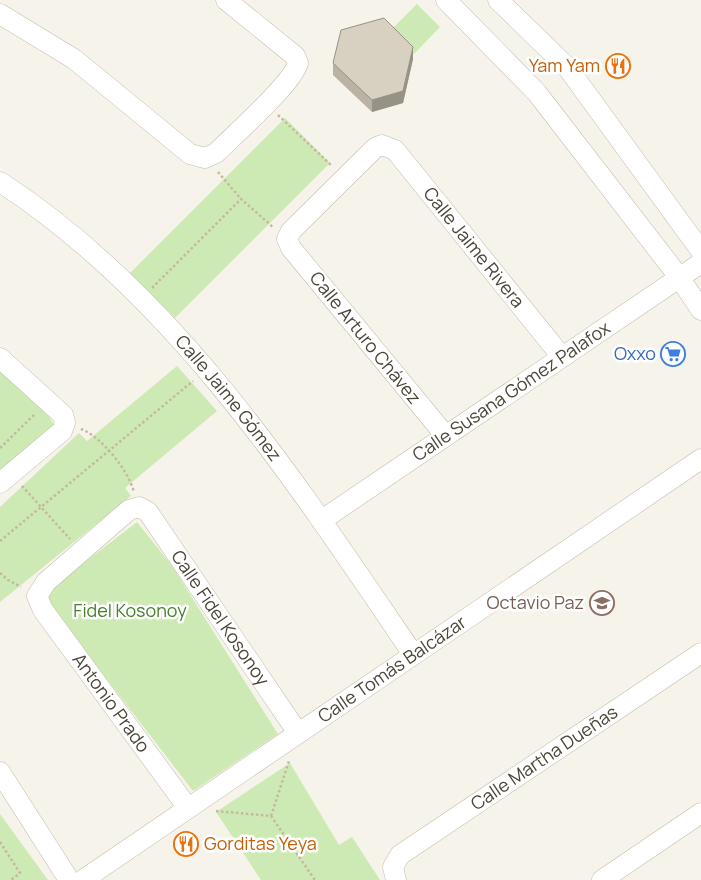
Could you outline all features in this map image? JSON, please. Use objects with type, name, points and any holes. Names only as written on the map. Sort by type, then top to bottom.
[{"type":"street","points":[[0,14],[74,58],[190,154],[205,158],[216,153],[266,104],[296,70],[298,63],[295,56],[226,0]]},
{"type":"street","points":[[446,0],[537,93],[680,277],[701,310]]},
{"type":"street","points":[[498,0],[566,68],[701,251]]},
{"type":"street","name":"Calle Jaime Rivera","points":[[344,177],[370,151],[382,145],[395,150],[562,357]]},
{"type":"street","points":[[287,239],[291,231],[344,177]]},
{"type":"street","name":"Calle Jaime Gómez","points":[[0,182],[26,199],[84,246],[141,299],[207,370],[322,520],[413,654]]},
{"type":"street","name":"Calle Arturo Chávez","points":[[287,239],[291,248],[445,435]]},
{"type":"street","name":"Calle Susana Gómez Palafox","points":[[322,520],[701,263]]},
{"type":"street","points":[[0,358],[63,415],[65,423],[62,431],[5,478]]},
{"type":"street","name":"Calle Tomás Balcázar","points":[[83,880],[701,459]]},
{"type":"street","points":[[38,596],[46,582],[129,510],[139,508]]},
{"type":"street","name":"Calle Fidel Kosonoy","points":[[139,508],[148,512],[298,733]]},
{"type":"street","name":"Antonio Prado","points":[[38,596],[43,610],[188,808]]},
{"type":"street","name":"Calle Martha Dueñas","points":[[395,873],[400,855],[701,653]]},
{"type":"street","points":[[0,772],[69,880]]},
{"type":"street","points":[[602,880],[701,813]]},
{"type":"path","points":[[266,104],[344,177]]},
{"type":"path","points":[[205,158],[241,199],[287,239]]},
{"type":"path","points":[[141,299],[241,199]]},
{"type":"path","points":[[0,541],[207,370]]},
{"type":"path","points":[[0,448],[36,413]]},
{"type":"path","points":[[65,423],[85,430],[109,450],[131,480],[139,508]]},
{"type":"path","points":[[5,478],[41,507],[81,552]]},
{"type":"path","points":[[0,573],[8,580],[38,596]]},
{"type":"path","points":[[272,816],[289,761]]},
{"type":"path","points":[[188,808],[272,816]]},
{"type":"path","points":[[272,816],[315,880]]},
{"type":"path","points":[[0,842],[20,873],[11,880]]},
{"type":"green space","points":[[417,4],[440,27],[414,54],[390,31]]},
{"type":"green space","points":[[285,118],[330,163],[175,318],[130,273]]},
{"type":"green space","points":[[177,366],[217,411],[125,488],[131,496],[0,602],[0,507],[79,433],[87,441]]},
{"type":"green space","points":[[0,369],[48,415],[54,425],[0,474]]},
{"type":"green space","name":"Fidel Kosonoy","points":[[137,522],[172,566],[278,734],[193,791],[42,595]]},
{"type":"green space","points":[[290,763],[339,845],[352,837],[380,880],[261,880],[216,812]]},
{"type":"green space","points":[[0,814],[48,880],[0,880]]},
{"type":"building","points":[[384,18],[413,47],[403,91],[372,100],[333,63],[341,30]]},
{"type":"place","name":"Yam Yam","points":[[618,66]]},
{"type":"place","name":"Oxxo","points":[[673,354]]},
{"type":"place","name":"Octavio Paz","points":[[602,603]]},
{"type":"place","name":"Gorditas Yeya","points":[[186,844]]}]
